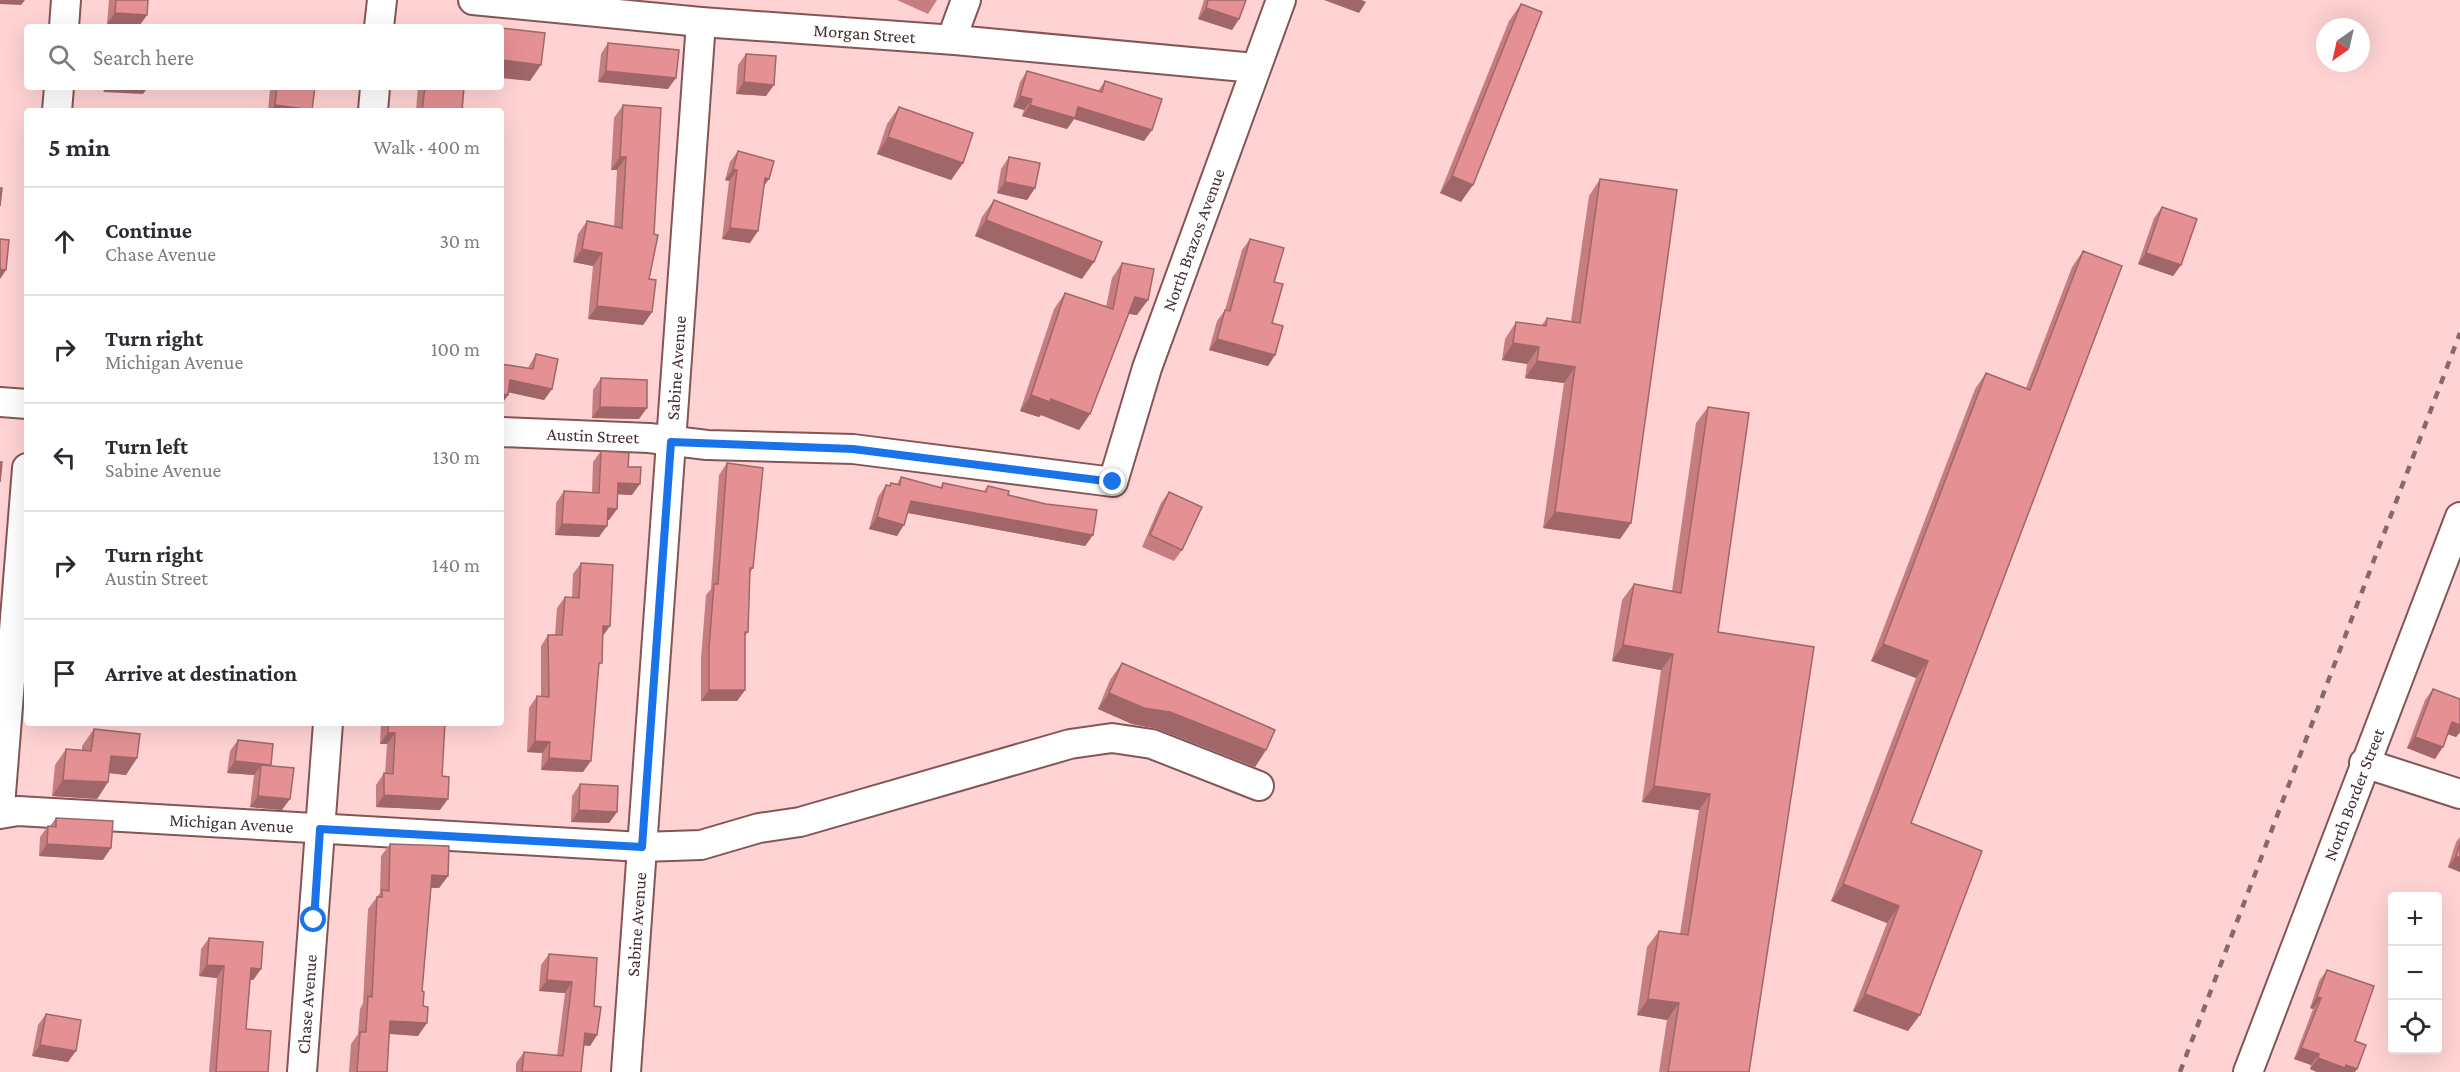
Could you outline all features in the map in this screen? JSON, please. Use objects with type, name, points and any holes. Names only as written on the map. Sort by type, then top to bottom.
[{"type":"street","points":[[64,24],[66,0]]},
{"type":"street","points":[[379,24],[382,0]]},
{"type":"street","name":"Morgan Street","points":[[473,0],[645,8],[701,22],[955,40],[1255,68]]},
{"type":"street","points":[[955,40],[956,27],[966,0]]},
{"type":"street","name":"North Brazos Avenue","points":[[1113,482],[1147,368],[1281,0]]},
{"type":"street","name":"Sabine Avenue","points":[[626,1072],[701,22]]},
{"type":"street","points":[[57,108],[59,90]]},
{"type":"street","points":[[373,108],[375,90]]},
{"type":"street","points":[[0,402],[24,404]]},
{"type":"street","name":"Austin Street","points":[[504,432],[853,449],[1113,482]]},
{"type":"street","points":[[0,806],[24,506]]},
{"type":"street","name":"North Border Street","points":[[2248,1072],[2364,763],[2460,517]]},
{"type":"street","name":"Chase Avenue","points":[[302,1072],[328,726]]},
{"type":"street","name":"Michigan Avenue","points":[[0,814],[18,811],[642,847],[701,845],[759,828],[800,822],[1070,744],[1112,738],[1152,744],[1259,786]]},
{"type":"street","points":[[2364,763],[2460,794]]},
{"type":"building","points":[[116,0],[148,0],[147,15],[115,13]]},
{"type":"building","points":[[1208,0],[1246,0],[1239,19],[1206,8]]},
{"type":"building","points":[[1521,4],[1542,12],[1473,185],[1452,176]]},
{"type":"building","points":[[504,28],[545,33],[541,65],[504,60]]},
{"type":"building","points":[[608,43],[679,50],[676,78],[606,71]]},
{"type":"building","points":[[746,54],[776,56],[774,85],[744,82]]},
{"type":"building","points":[[1027,71],[1102,92],[1105,81],[1162,99],[1152,130],[1078,107],[1075,118],[1030,105],[1032,99],[1020,96]]},
{"type":"building","points":[[277,90],[315,90],[312,108],[275,105]]},
{"type":"building","points":[[425,90],[464,90],[462,108],[422,108]]},
{"type":"building","points":[[623,105],[661,108],[654,234],[658,235],[649,279],[656,280],[652,312],[597,306],[602,253],[582,249],[587,221],[622,228],[626,157],[620,157]]},
{"type":"building","points":[[899,107],[973,133],[963,163],[888,137]]},
{"type":"building","points":[[738,151],[774,161],[769,179],[765,178],[758,231],[730,228],[737,170],[733,169]]},
{"type":"building","points":[[1009,157],[1040,163],[1035,188],[1005,182]]},
{"type":"building","points":[[1600,179],[1677,190],[1631,523],[1555,512],[1575,367],[1537,361],[1539,347],[1513,343],[1516,322],[1546,326],[1547,318],[1580,323]]},
{"type":"building","points":[[994,200],[1102,242],[1094,262],[986,220]]},
{"type":"building","points":[[2162,207],[2197,219],[2181,265],[2146,253]]},
{"type":"building","points":[[0,239],[9,240],[6,270],[0,269]]},
{"type":"building","points":[[1250,239],[1284,248],[1274,282],[1283,284],[1272,323],[1283,326],[1275,355],[1217,339],[1225,310],[1230,311]]},
{"type":"building","points":[[2083,251],[2122,266],[1911,823],[1982,851],[1920,1015],[1865,994],[1899,906],[1843,884],[1928,661],[1883,644],[1986,373],[2030,390]]},
{"type":"building","points":[[1122,263],[1154,269],[1148,300],[1135,297],[1090,414],[1051,399],[1050,402],[1031,395],[1065,293],[1113,309]]},
{"type":"building","points":[[536,354],[558,359],[552,389],[510,380],[508,395],[504,394],[504,364],[533,369]]},
{"type":"building","points":[[601,378],[647,380],[647,408],[600,407]]},
{"type":"building","points":[[1708,407],[1749,413],[1718,632],[1814,647],[1749,1072],[1668,1072],[1679,1003],[1648,999],[1659,931],[1688,935],[1710,794],[1654,786],[1673,654],[1623,645],[1634,584],[1681,593]]},
{"type":"building","points":[[601,451],[629,453],[628,467],[641,467],[640,484],[618,483],[617,509],[608,508],[607,526],[562,524],[564,491],[599,493]]},
{"type":"building","points":[[727,463],[763,468],[753,568],[750,568],[748,632],[745,632],[745,690],[709,690],[709,648],[714,584],[718,584]]},
{"type":"building","points":[[901,477],[942,488],[943,483],[986,492],[988,486],[1009,491],[1008,495],[1046,504],[1097,510],[1093,535],[911,501],[904,525],[877,517],[886,485],[890,486],[891,483],[900,485]]},
{"type":"building","points":[[1169,492],[1202,507],[1182,550],[1150,535]]},
{"type":"building","points":[[581,563],[613,565],[610,626],[603,626],[602,663],[599,663],[591,761],[549,758],[550,742],[535,741],[537,696],[549,697],[548,635],[562,635],[565,597],[579,598]]},
{"type":"building","points":[[1122,663],[1275,730],[1266,750],[1170,712],[1144,708],[1109,693]]},
{"type":"building","points":[[2433,689],[2460,699],[2460,725],[2452,722],[2443,747],[2415,737]]},
{"type":"building","points":[[388,726],[445,726],[442,776],[449,777],[448,799],[384,795],[384,773],[393,774],[395,733],[388,733]]},
{"type":"building","points":[[94,729],[140,734],[137,758],[111,756],[108,782],[63,780],[66,749],[91,751]]},
{"type":"building","points":[[238,740],[273,744],[271,765],[235,761]]},
{"type":"building","points":[[261,765],[294,768],[290,799],[258,796]]},
{"type":"building","points":[[580,784],[618,786],[617,812],[579,810]]},
{"type":"building","points":[[56,818],[113,821],[111,848],[47,844],[48,826],[56,827]]},
{"type":"building","points":[[2460,843],[2460,858],[2456,856]]},
{"type":"building","points":[[390,844],[449,846],[448,876],[432,875],[422,991],[424,992],[423,1006],[428,1007],[427,1023],[390,1021],[387,1072],[357,1072],[360,1032],[366,1032],[368,996],[372,997],[377,897],[382,897],[382,890],[389,891]]},
{"type":"building","points":[[209,938],[263,942],[261,969],[251,968],[246,1029],[271,1031],[268,1072],[216,1072],[224,966],[207,965]]},
{"type":"building","points":[[549,954],[597,958],[594,1006],[601,1007],[597,1035],[585,1033],[581,1072],[522,1072],[524,1052],[563,1056],[572,982],[547,980]]},
{"type":"building","points":[[2327,970],[2374,986],[2355,1041],[2366,1045],[2357,1069],[2346,1065],[2345,1068],[2318,1058],[2319,1054],[2301,1048],[2321,998],[2317,997]]},
{"type":"building","points":[[46,1014],[81,1020],[76,1051],[40,1045]]},
{"type":"railway","points":[[2180,1072],[2460,333]]},
{"type":"route","points":[[314,920],[320,829],[642,847],[671,442],[853,449],[1113,482]]}]
